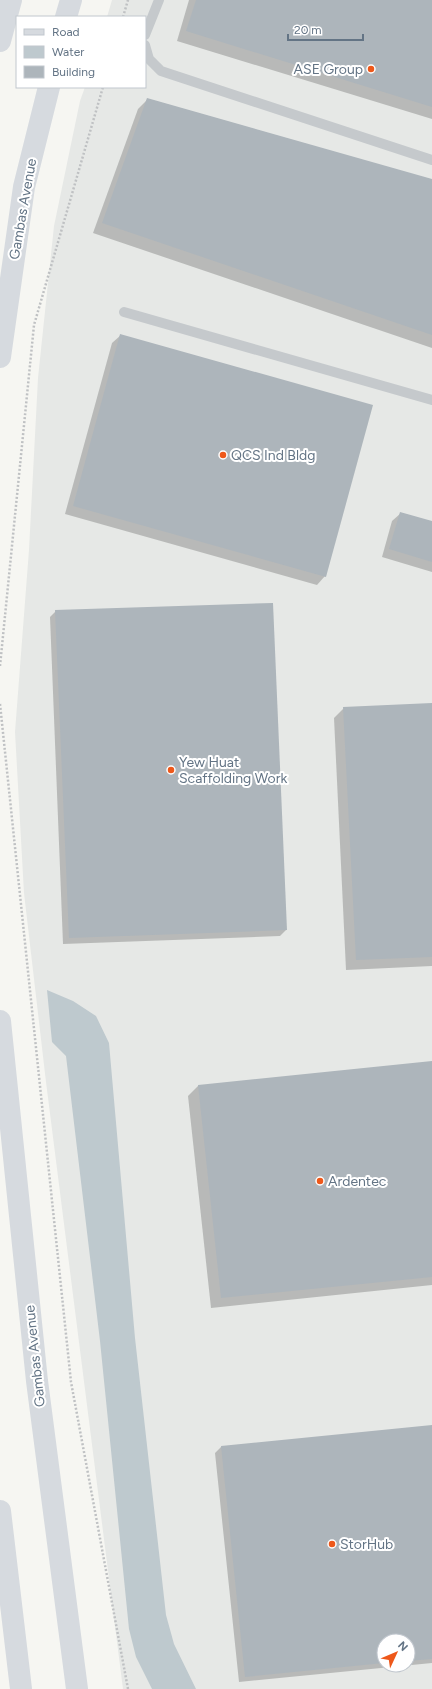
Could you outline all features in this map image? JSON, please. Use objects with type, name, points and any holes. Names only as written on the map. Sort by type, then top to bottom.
[{"type":"main road","points":[[0,42],[11,0]]},
{"type":"main road","points":[[66,16],[71,0]]},
{"type":"main road","name":"Gambas Avenue","points":[[0,357],[24,187],[49,88]]},
{"type":"main road","name":"Gambas Avenue","points":[[0,1021],[37,1381],[77,1689]]},
{"type":"main road","points":[[0,1511],[22,1689]]},
{"type":"lane","points":[[146,32],[159,0]]},
{"type":"lane","points":[[146,48],[149,59],[161,71],[432,160]]},
{"type":"lane","points":[[124,312],[432,400]]},
{"type":"path","points":[[123,16],[128,0]]},
{"type":"path","points":[[0,666],[34,325],[103,88]]},
{"type":"path","points":[[0,704],[71,1382],[128,1689]]},
{"type":"shaded area","points":[[112,0],[432,0],[432,1689],[123,1689],[46,1082],[24,893],[15,732],[29,550],[38,378],[54,226],[80,101],[85,88],[146,88],[146,16],[107,16]]},
{"type":"water","points":[[47,990],[73,1001],[96,1016],[109,1043],[135,1338],[166,1615],[174,1644],[196,1689],[152,1689],[136,1657],[129,1629],[100,1341],[66,1056],[52,1042]]},
{"type":"building","name":"ASE Group","points":[[196,0],[432,0],[432,107],[186,31]]},
{"type":"building","points":[[147,98],[432,179],[432,335],[102,223]]},
{"type":"building","name":"QCS Ind Bldg","points":[[120,334],[373,405],[326,577],[73,506]]},
{"type":"building","points":[[400,512],[432,521],[432,562],[389,549]]},
{"type":"building","name":"Yew Huat Scaffolding Work","points":[[273,603],[287,930],[69,938],[55,610]]},
{"type":"building","points":[[432,703],[432,957],[356,960],[343,707]]},
{"type":"building","name":"Ardentec","points":[[432,1061],[432,1277],[221,1298],[198,1085]]},
{"type":"building","name":"StorHub","points":[[432,1425],[432,1659],[416,1660],[416,1633],[376,1633],[376,1664],[245,1677],[221,1446]]},
{"type":"place","name":"ASE Group","points":[[371,69]]},
{"type":"place","name":"QCS Ind Bldg","points":[[223,455]]},
{"type":"place","name":"Yew Huat Scaffolding Work","points":[[171,770]]},
{"type":"place","name":"Ardentec","points":[[320,1181]]},
{"type":"place","name":"StorHub","points":[[332,1544]]}]
